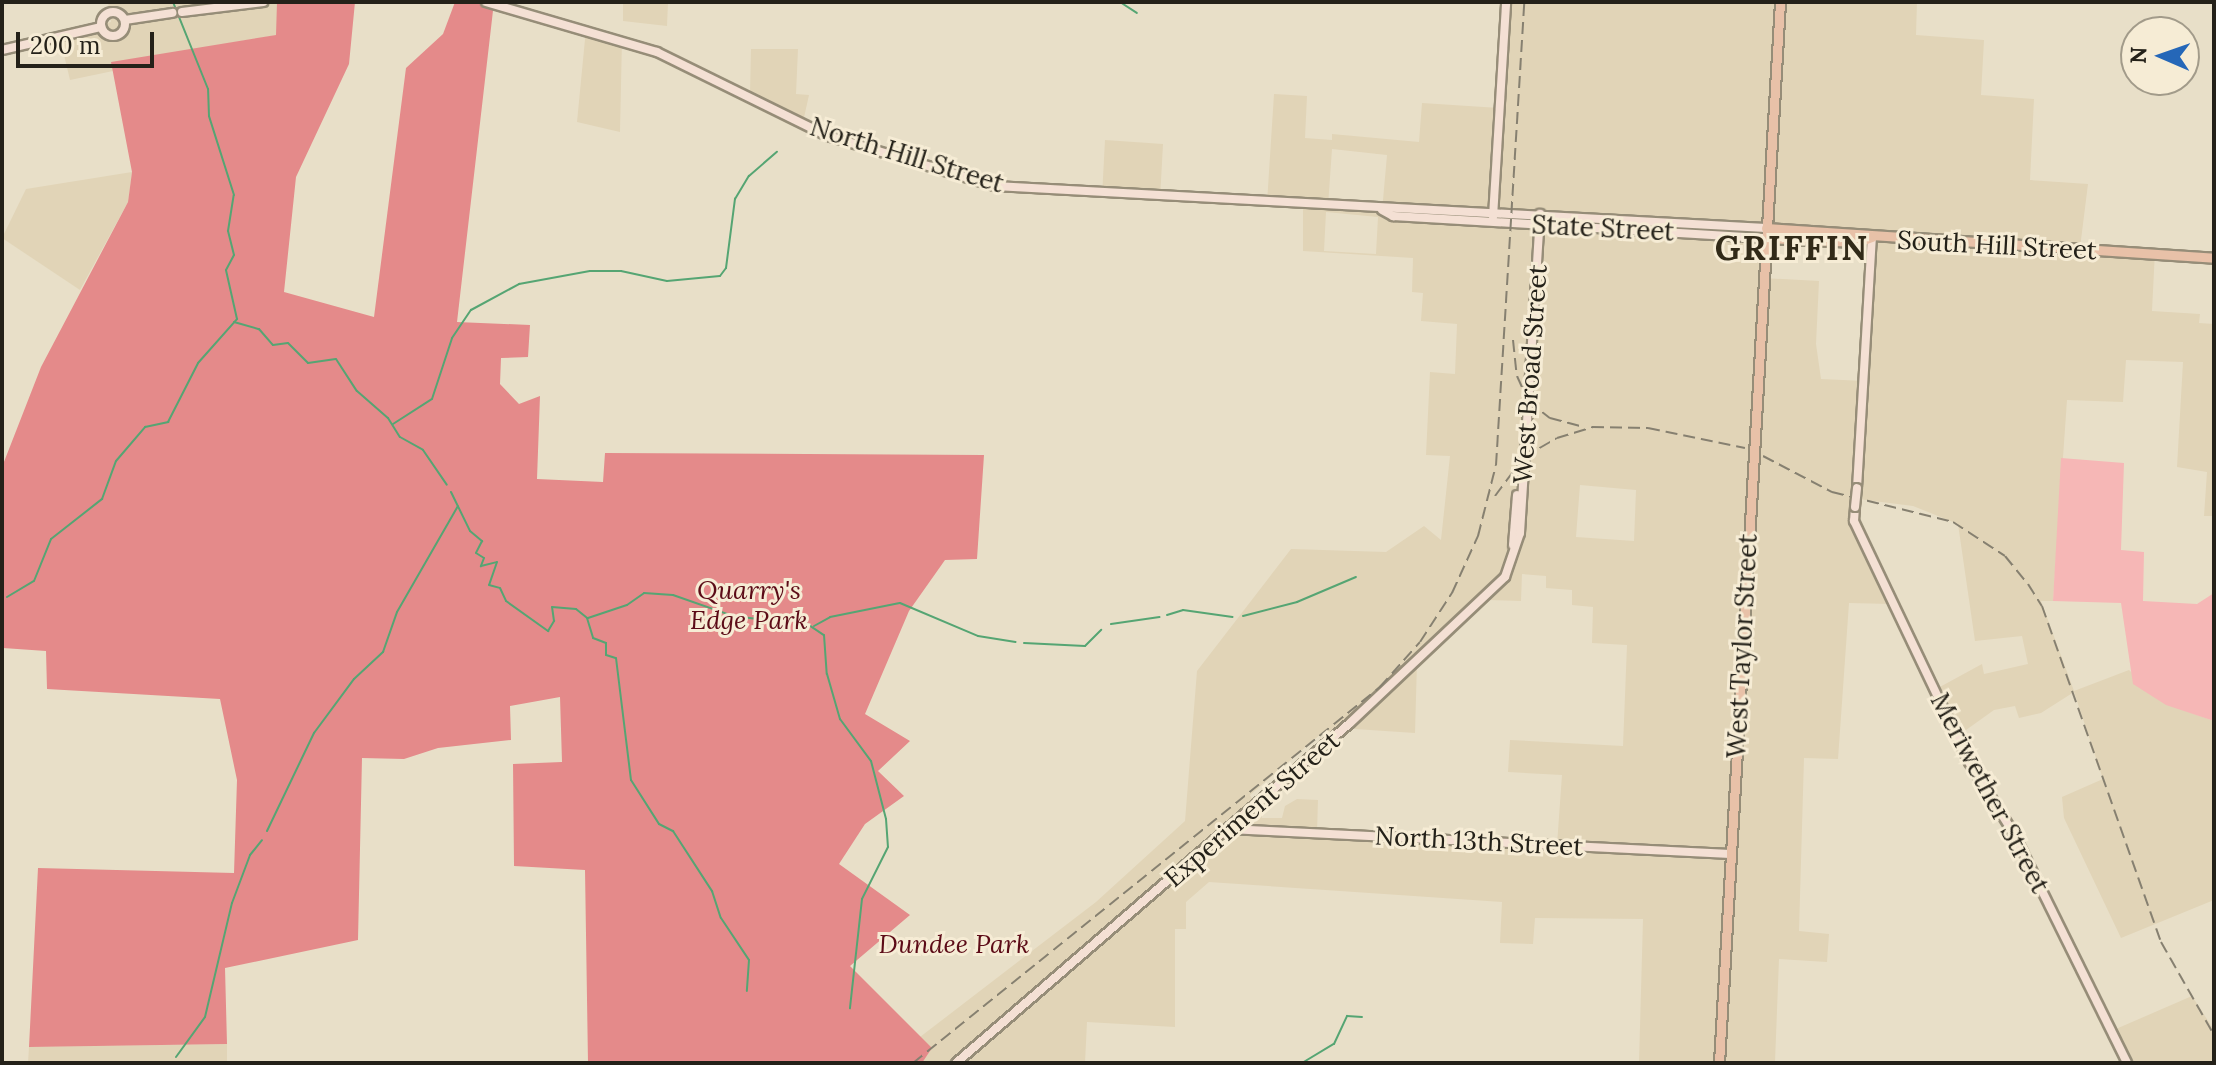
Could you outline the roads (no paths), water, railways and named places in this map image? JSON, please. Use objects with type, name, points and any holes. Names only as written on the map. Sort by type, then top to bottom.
[{"type":"main road","name":"West Taylor Street","points":[[1719,1063],[1780,2]]},
{"type":"main road","name":"South Hill Street","points":[[1766,233],[2214,258]]},
{"type":"street","points":[[101,27],[111,11],[125,20],[263,2]]},
{"type":"street","name":"North Hill Street","points":[[486,2],[670,56],[828,136],[995,186],[1382,210],[1394,206],[1494,212]]},
{"type":"street","points":[[1493,222],[1506,2]]},
{"type":"street","points":[[2,50],[101,27],[118,36],[125,20]]},
{"type":"street","name":"State Street","points":[[1382,210],[1393,216],[1540,225],[1766,233]]},
{"type":"street","name":"South Hill Street","points":[[1494,212],[1766,233]]},
{"type":"street","name":"West Broad Street","points":[[1520,533],[1540,214]]},
{"type":"street","name":"Meriwether Street","points":[[1872,237],[1854,521],[1969,762],[2014,834],[2127,1063]]},
{"type":"street","points":[[1512,564],[1524,462]]},
{"type":"street","name":"Experiment Street","points":[[956,1063],[1228,829],[1469,614],[1496,588],[1512,564],[1520,533]]},
{"type":"street","name":"North 13th Street","points":[[1228,829],[1731,854]]},
{"type":"waterway","points":[[7,597],[34,581],[51,539],[102,499],[116,461],[145,427],[168,422],[198,363],[237,319],[226,270],[234,255],[228,231],[234,195],[209,116],[208,89],[173,2]]},
{"type":"waterway","points":[[1120,2],[1137,13]]},
{"type":"waterway","points":[[393,424],[432,399],[452,338],[471,310],[519,284],[590,271],[621,271],[667,281],[720,276],[726,268],[735,199],[749,176],[777,152]]},
{"type":"waterway","points":[[234,322],[259,329],[273,345],[288,343],[308,363],[336,359],[357,391],[388,418],[400,437],[423,450],[447,485]]},
{"type":"waterway","points":[[451,492],[470,531],[482,541],[476,553],[484,558],[481,566],[497,562],[489,585],[500,588],[506,601],[548,631],[554,621],[552,607],[576,609],[587,618],[593,638],[606,643],[606,655],[616,658],[631,780],[659,824],[673,831],[712,891],[721,918],[749,960],[747,991]]},
{"type":"waterway","points":[[267,831],[314,733],[354,679],[383,652],[397,612],[458,506]]},
{"type":"waterway","points":[[1243,616],[1297,602],[1356,577]]},
{"type":"waterway","points":[[588,618],[627,605],[644,593],[673,595],[733,616],[773,621],[794,615],[824,635],[827,674],[840,719],[871,761],[886,819],[888,847],[862,899],[850,1008]]},
{"type":"waterway","points":[[814,626],[830,617],[900,603],[978,636],[1016,642]]},
{"type":"waterway","points":[[1167,615],[1183,610],[1233,617]]},
{"type":"waterway","points":[[1111,624],[1160,617]]},
{"type":"waterway","points":[[1024,643],[1085,646],[1101,630]]},
{"type":"waterway","points":[[176,1057],[205,1017],[232,903],[250,855],[262,840]]},
{"type":"waterway","points":[[1302,1063],[1334,1044],[1347,1016],[1362,1017]]},
{"type":"railway","points":[[913,1063],[1380,687],[1420,642],[1452,593],[1478,536],[1496,465],[1524,2]]},
{"type":"railway","points":[[1513,340],[1517,376],[1528,401],[1550,418],[1584,427]]},
{"type":"railway","points":[[1495,496],[1524,457],[1557,438],[1592,427],[1648,428],[1745,448]]},
{"type":"railway","points":[[1763,456],[1832,492],[1953,522],[2005,556],[2028,584],[2042,606],[2161,942],[2214,1035]]},
{"type":"district","name":"GRIFFIN","points":[[1792,248]]},
{"type":"park label","name":"Quarry's Edge Park","points":[[749,605]]},
{"type":"park label","name":"Dundee Park","points":[[954,944]]}]
